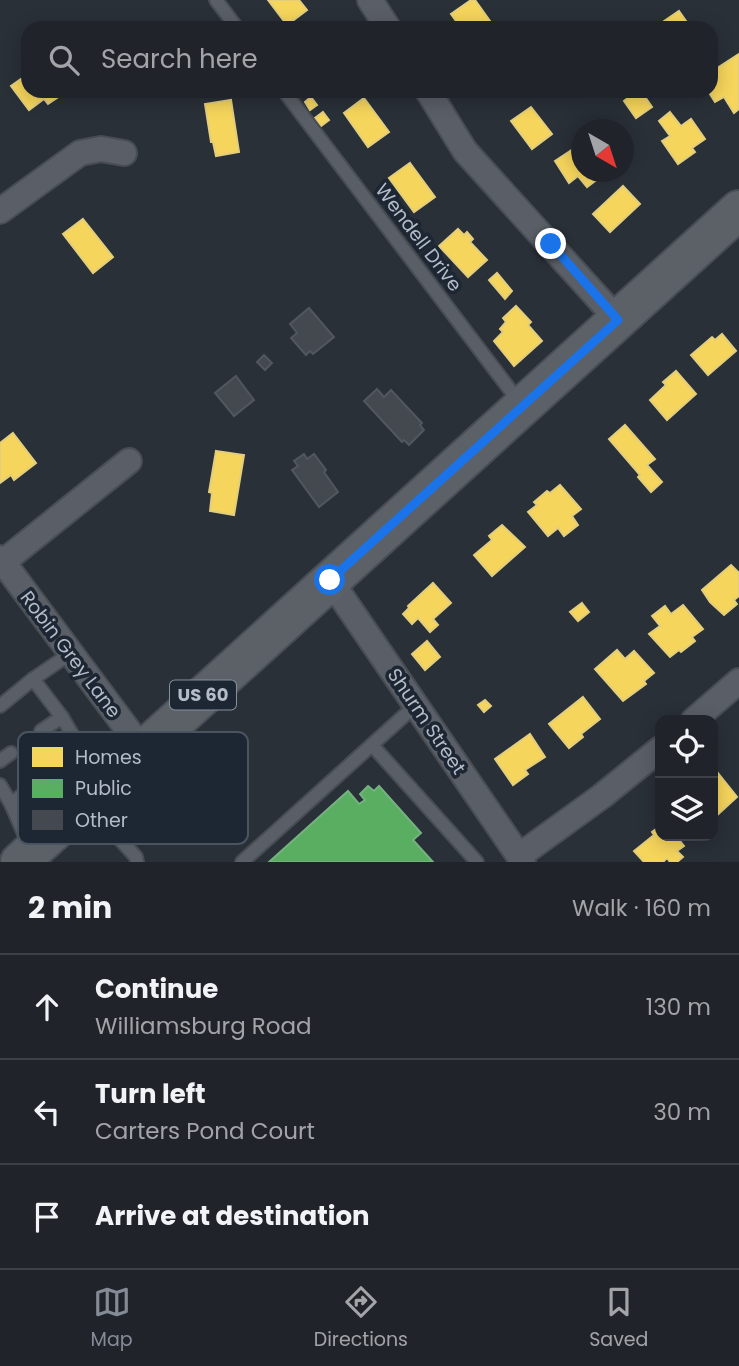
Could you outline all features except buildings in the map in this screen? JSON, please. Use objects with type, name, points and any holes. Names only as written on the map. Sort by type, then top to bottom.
[{"type":"main road","name":"US 60","points":[[163,732],[739,210]]},
{"type":"main road","name":"US 60","points":[[26,857],[40,844]]},
{"type":"street","points":[[370,0],[384,21]]},
{"type":"street","points":[[432,98],[465,151],[618,320]]},
{"type":"street","points":[[0,211],[80,153],[101,149],[124,153]]},
{"type":"street","points":[[1,560],[129,461]]},
{"type":"street","name":"Robin Grey Lane","points":[[1,560],[130,732]]},
{"type":"street","name":"Shurm Street","points":[[330,580],[521,859]]},
{"type":"street","points":[[700,715],[739,681]]},
{"type":"street","points":[[521,859],[655,753]]},
{"type":"lane","points":[[216,0],[232,21]]},
{"type":"lane","name":"Wendell Drive","points":[[289,98],[523,406]]},
{"type":"lane","points":[[0,706],[71,653]]},
{"type":"lane","points":[[33,679],[71,732]]},
{"type":"lane","points":[[242,862],[416,705]]},
{"type":"lane","points":[[41,731],[62,717]]},
{"type":"lane","points":[[372,745],[477,862]]},
{"type":"lane","points":[[0,761],[11,753]]},
{"type":"lane","points":[[0,785],[11,804],[18,829]]},
{"type":"lane","points":[[11,804],[18,798]]},
{"type":"lane","points":[[124,844],[137,862]]},
{"type":"route","points":[[330,580],[618,320],[551,244]]}]
